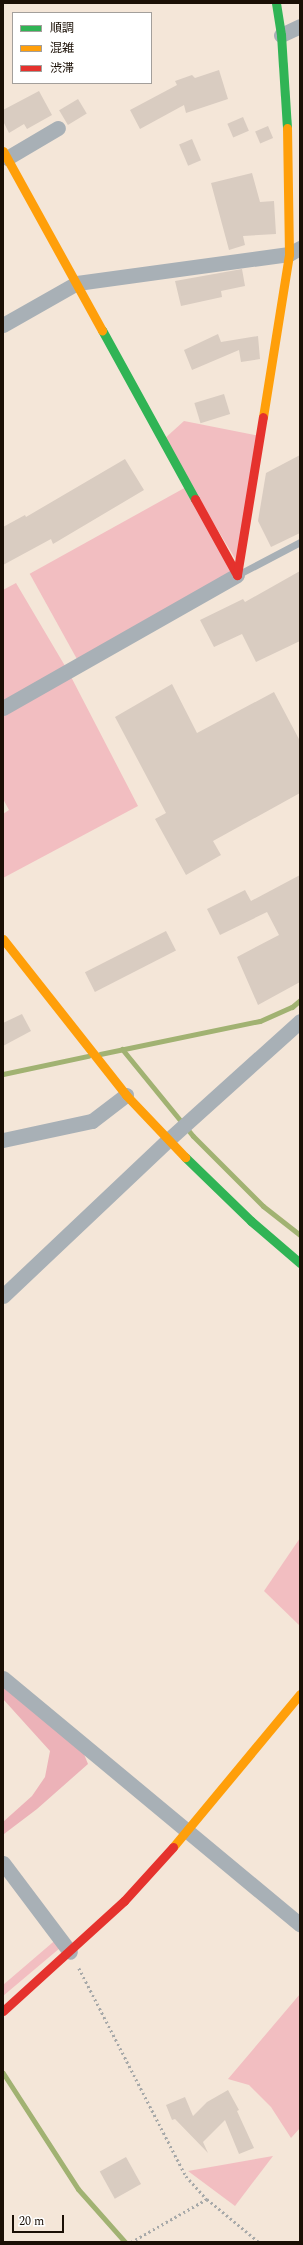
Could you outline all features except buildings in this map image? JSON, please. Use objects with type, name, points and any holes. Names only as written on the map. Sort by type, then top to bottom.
[{"type":"street","points":[[237,575],[294,251],[294,135],[276,3]]},
{"type":"street","points":[[281,35],[300,26]]},
{"type":"street","points":[[58,128],[5,154],[237,575]]},
{"type":"street","points":[[3,325],[77,283],[294,251]]},
{"type":"street","points":[[3,708],[237,575]]},
{"type":"street","points":[[3,939],[126,1095],[168,1140],[252,1221],[300,1263]]},
{"type":"street","points":[[3,1296],[168,1140],[300,1021]]},
{"type":"street","points":[[3,1140],[92,1121],[126,1095]]},
{"type":"street","points":[[3,1678],[300,1925]]},
{"type":"street","points":[[3,2011],[70,1952],[124,1901],[187,1832],[300,1694]]},
{"type":"street","points":[[3,1863],[70,1952]]},
{"type":"lane","points":[[237,575],[300,542]]},
{"type":"path","points":[[70,1952],[186,2176],[206,2199],[259,2242]]},
{"type":"path","points":[[131,2242],[206,2199]]},
{"type":"shaded area","points":[[184,421],[260,436],[239,565],[163,440]]},
{"type":"shaded area","points":[[188,486],[237,575],[79,663],[30,574]]},
{"type":"shaded area","points":[[16,583],[68,671],[138,806],[3,878],[3,814],[9,810],[3,799],[3,590]]},
{"type":"shaded area","points":[[300,1538],[300,1626],[264,1591]]},
{"type":"shaded area","points":[[3,1678],[84,1754],[88,1764],[37,1809],[4,1834],[3,1822],[32,1796],[45,1777],[50,1751],[3,1699]]},
{"type":"shaded area","points":[[59,1937],[60,1948],[3,1996],[3,1985]]},
{"type":"shaded area","points":[[300,1994],[300,2128],[291,2138],[271,2107],[249,2085],[228,2079]]},
{"type":"shaded area","points":[[273,2156],[235,2206],[188,2171]]},
{"type":"waterway","points":[[100,1054],[260,1021],[292,1007],[300,1000]]},
{"type":"waterway","points":[[122,1049],[193,1136],[263,1206],[300,1235]]},
{"type":"waterway","points":[[3,1074],[88,1056]]},
{"type":"waterway","points":[[3,2073],[78,2189],[125,2242]]},
{"type":"traffic: fast","points":[[276,3],[281,35],[287,128]]},
{"type":"traffic: fast","points":[[102,330],[195,499]]},
{"type":"traffic: fast","points":[[185,1157],[251,1221],[300,1263]]},
{"type":"traffic: slow","points":[[263,417],[289,254],[287,128]]},
{"type":"traffic: slow","points":[[3,151],[102,330]]},
{"type":"traffic: slow","points":[[3,939],[126,1095],[185,1157]]},
{"type":"traffic: slow","points":[[173,1847],[300,1694]]},
{"type":"traffic: jam","points":[[237,575],[263,417]]},
{"type":"traffic: jam","points":[[195,499],[237,575]]},
{"type":"traffic: jam","points":[[3,2011],[124,1901],[173,1847]]}]
